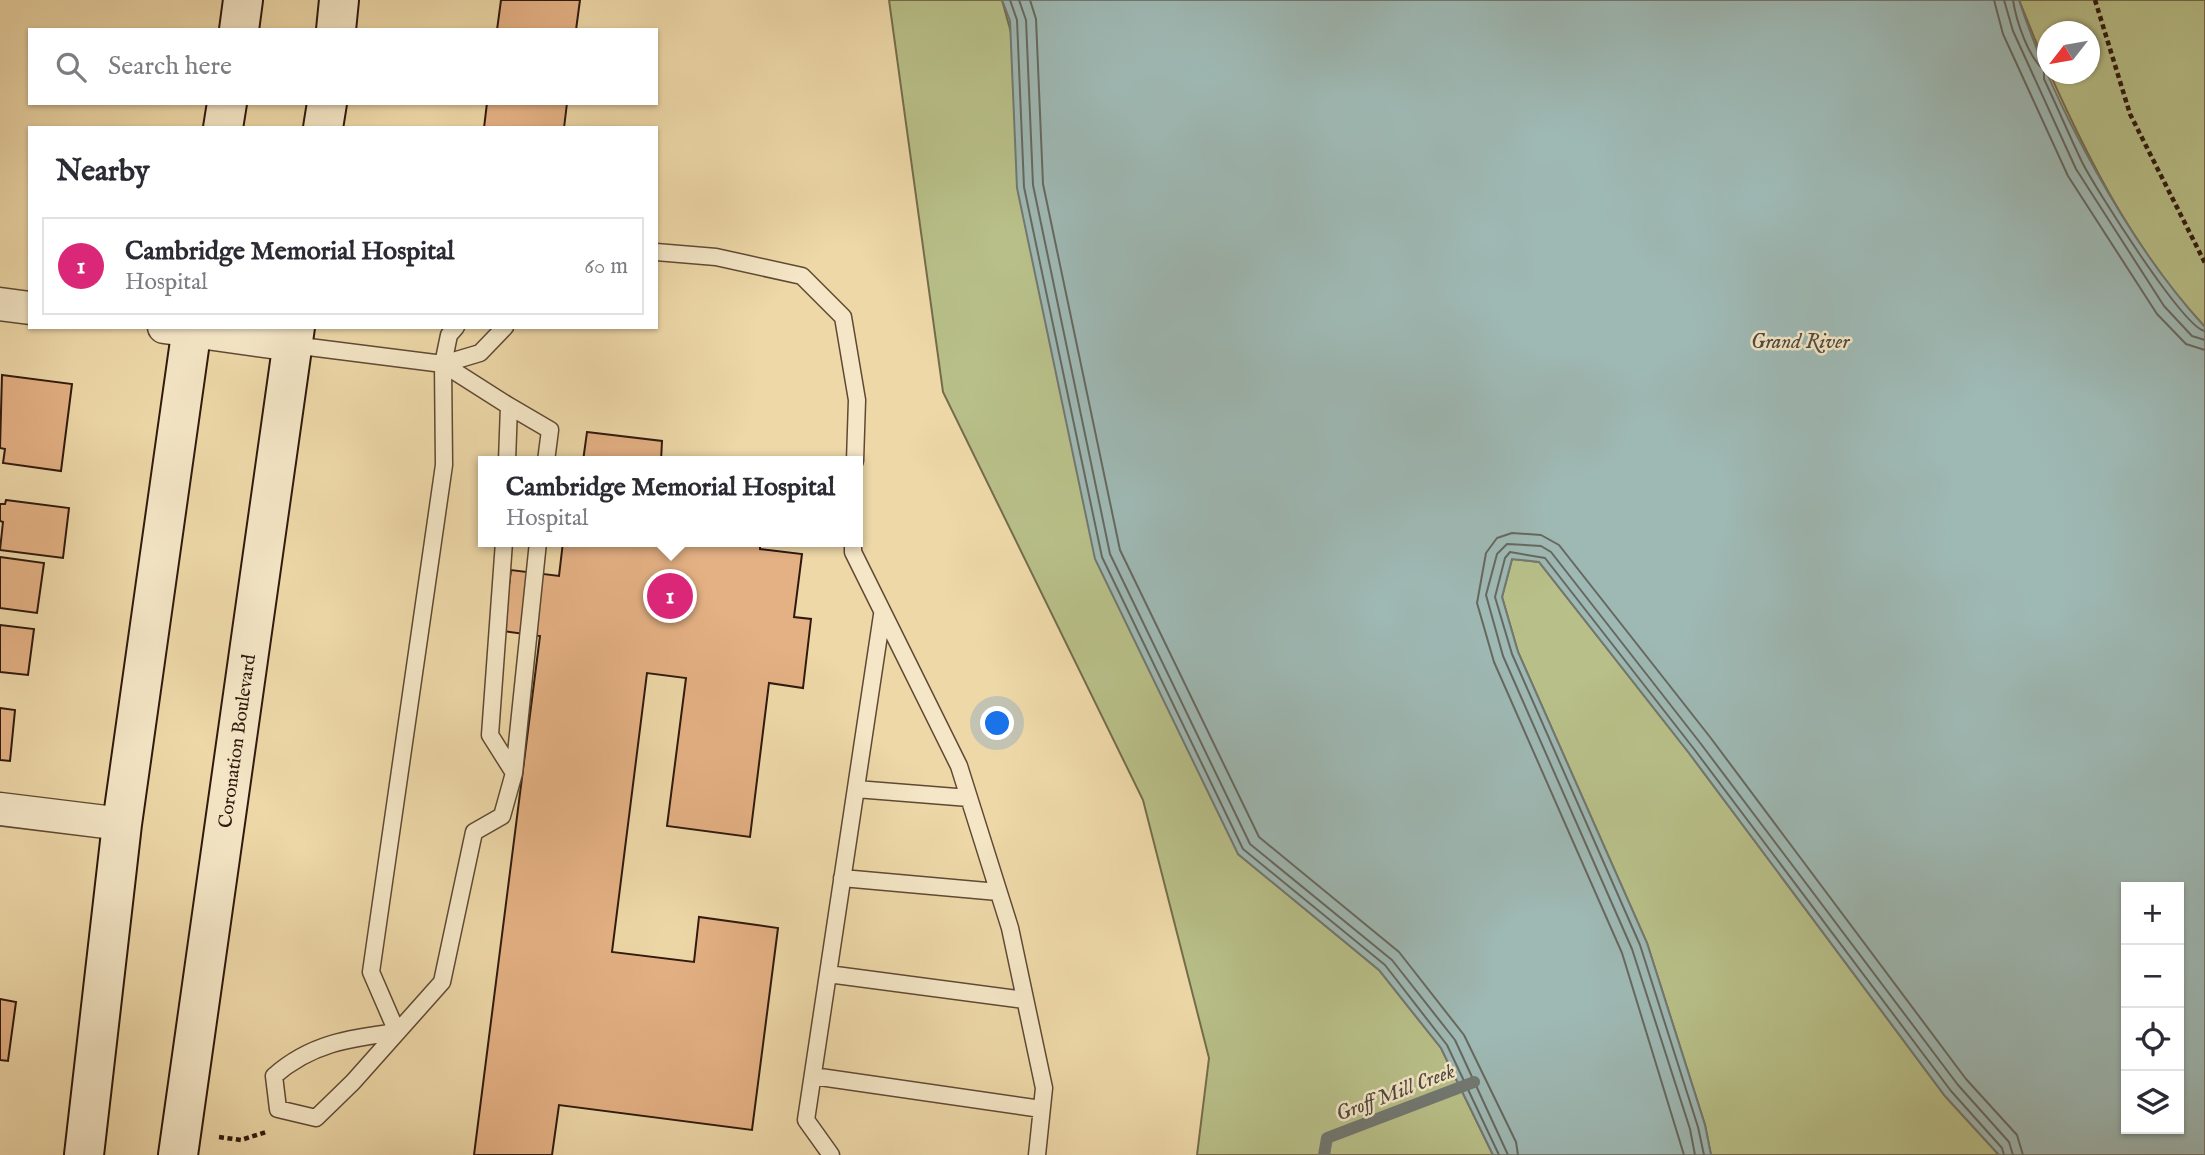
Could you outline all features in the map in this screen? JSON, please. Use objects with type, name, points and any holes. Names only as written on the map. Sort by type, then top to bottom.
[{"type":"main road","points":[[239,28],[243,0]]},
{"type":"main road","points":[[336,28],[339,0]]},
{"type":"main road","points":[[223,126],[227,105]]},
{"type":"main road","points":[[323,126],[327,105]]},
{"type":"main road","points":[[84,1155],[183,329]]},
{"type":"main road","name":"Coronation Boulevard","points":[[193,1145],[294,336]]},
{"type":"street","points":[[0,304],[28,308]]},
{"type":"street","points":[[183,329],[294,336]]},
{"type":"street","points":[[0,808],[122,824]]},
{"type":"lane","points":[[658,252],[716,257],[802,276],[843,317],[857,400],[855,456]]},
{"type":"lane","points":[[397,1032],[371,972],[444,465],[443,364],[449,335],[454,329]]},
{"type":"lane","points":[[443,364],[480,353],[503,329]]},
{"type":"lane","points":[[294,336],[443,364],[550,430],[547,456]]},
{"type":"lane","points":[[508,456],[509,406]]},
{"type":"lane","points":[[504,547],[490,735],[514,773]]},
{"type":"lane","points":[[397,1032],[354,1037],[296,1057],[274,1076],[278,1109],[316,1118],[397,1032],[442,982],[474,832],[502,816],[514,773],[537,547]]},
{"type":"lane","points":[[853,547],[882,615],[959,766],[1010,928],[1044,1088],[1037,1155]]},
{"type":"lane","points":[[831,1155],[806,1120],[882,615]]},
{"type":"lane","points":[[856,789],[969,798]]},
{"type":"lane","points":[[842,878],[998,892]]},
{"type":"lane","points":[[828,974],[1025,1000]]},
{"type":"lane","points":[[813,1076],[1041,1109]]},
{"type":"path","points":[[2095,0],[2130,114],[2205,263]]},
{"type":"path","points":[[193,1145],[241,1140],[268,1132]]},
{"type":"green space","points":[[889,0],[1002,0],[1238,854],[1379,970],[1441,1048],[1493,1155],[1197,1155],[1209,1058],[1143,800],[943,392]]},
{"type":"green space","points":[[2019,0],[2205,0],[2205,327],[2158,270],[2117,207],[2055,84],[2100,84],[2100,21],[2037,21],[2037,44]]},
{"type":"green space","points":[[1512,559],[1539,562],[1689,753],[1945,1096],[1999,1155],[1711,1155],[1705,1125],[1647,943],[1518,652],[1502,597]]},
{"type":"water","name":"Grand River","points":[[1002,0],[2019,0],[2037,48],[2037,84],[2052,84],[2096,172],[2122,215],[2177,294],[2205,327],[2205,1155],[1999,1155],[1945,1096],[1689,753],[1539,562],[1512,559],[1502,597],[1518,652],[1647,943],[1705,1125],[1711,1155],[1493,1155],[1441,1048],[1379,970],[1238,854],[1095,559],[1017,188],[1010,21]]},
{"type":"building","points":[[501,0],[580,0],[576,28],[497,28]]},
{"type":"building","points":[[487,105],[567,105],[564,126],[484,126]]},
{"type":"building","points":[[2,375],[72,384],[61,471],[3,463],[5,449],[0,448]]},
{"type":"building","points":[[587,432],[662,441],[661,456],[584,456]]},
{"type":"building","points":[[6,500],[69,508],[63,558],[0,550],[3,522],[0,521],[0,504],[5,504]]},
{"type":"building","points":[[562,547],[760,547],[802,554],[794,617],[811,619],[803,688],[769,683],[750,837],[667,826],[686,678],[647,673],[612,952],[694,962],[699,917],[778,928],[752,1130],[559,1105],[552,1155],[474,1155],[540,636],[503,631],[511,570],[559,576]]},
{"type":"building","points":[[0,557],[44,563],[37,613],[0,608]]},
{"type":"building","points":[[0,625],[34,629],[28,675],[0,672]]},
{"type":"building","points":[[0,708],[15,710],[10,761],[0,760]]},
{"type":"building","points":[[0,999],[16,1002],[8,1061],[0,1060]]},
{"type":"waterway","name":"Groff Mill Creek","points":[[1324,1155],[1327,1138],[1474,1082]]},
{"type":"place","name":"Cambridge Memorial Hospital","points":[[670,596]]}]
